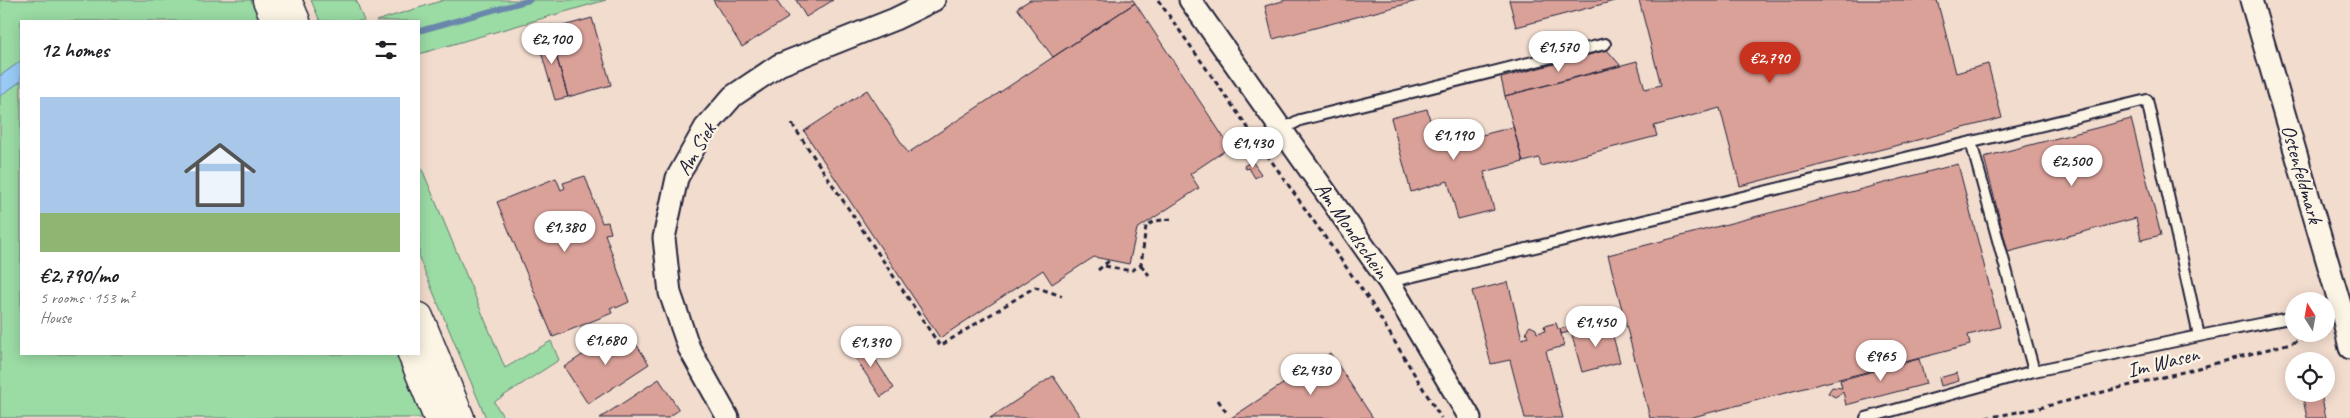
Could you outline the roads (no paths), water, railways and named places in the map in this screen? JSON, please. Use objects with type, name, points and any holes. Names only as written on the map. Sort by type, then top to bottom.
[{"type":"highway","points":[[267,0],[276,20]]},
{"type":"highway","points":[[288,0],[296,20]]},
{"type":"highway","points":[[420,319],[460,418]]},
{"type":"highway","points":[[412,355],[438,418]]},
{"type":"street","name":"Am Mondschein","points":[[1190,0],[1389,282],[1470,418]]},
{"type":"street","name":"Ostenfeldmark","points":[[2251,0],[2350,348]]},
{"type":"street","name":"Am Siek","points":[[728,418],[689,348],[670,293],[664,238],[677,178],[705,128],[734,96],[779,65],[895,19],[925,2]]},
{"type":"lane","points":[[1282,130],[1300,120],[1604,44]]},
{"type":"lane","points":[[1389,282],[2147,100],[2199,336]]},
{"type":"lane","points":[[1971,142],[2034,371]]},
{"type":"lane","points":[[1866,418],[2034,371],[2285,319]]},
{"type":"water","points":[[20,62],[20,82],[0,96],[0,76]]},
{"type":"waterway","points":[[420,31],[530,0]]}]
